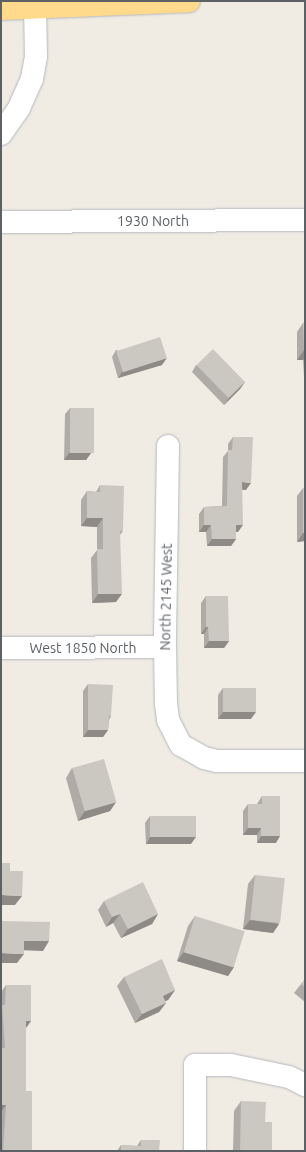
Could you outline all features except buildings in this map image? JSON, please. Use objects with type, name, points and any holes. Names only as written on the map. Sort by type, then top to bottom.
[{"type":"highway","points":[[1,9],[189,1]]},
{"type":"street","points":[[1,134],[19,108],[32,79],[36,57],[35,7]]},
{"type":"street","name":"1930 North","points":[[1,222],[305,220]]},
{"type":"street","name":"North 2145 West","points":[[168,446],[165,647],[166,703],[168,720],[180,745],[204,758],[217,761],[305,761]]},
{"type":"street","name":"West 1850 North","points":[[1,648],[165,647]]},
{"type":"street","points":[[195,1151],[195,1065],[231,1064],[289,1077],[305,1085]]}]
